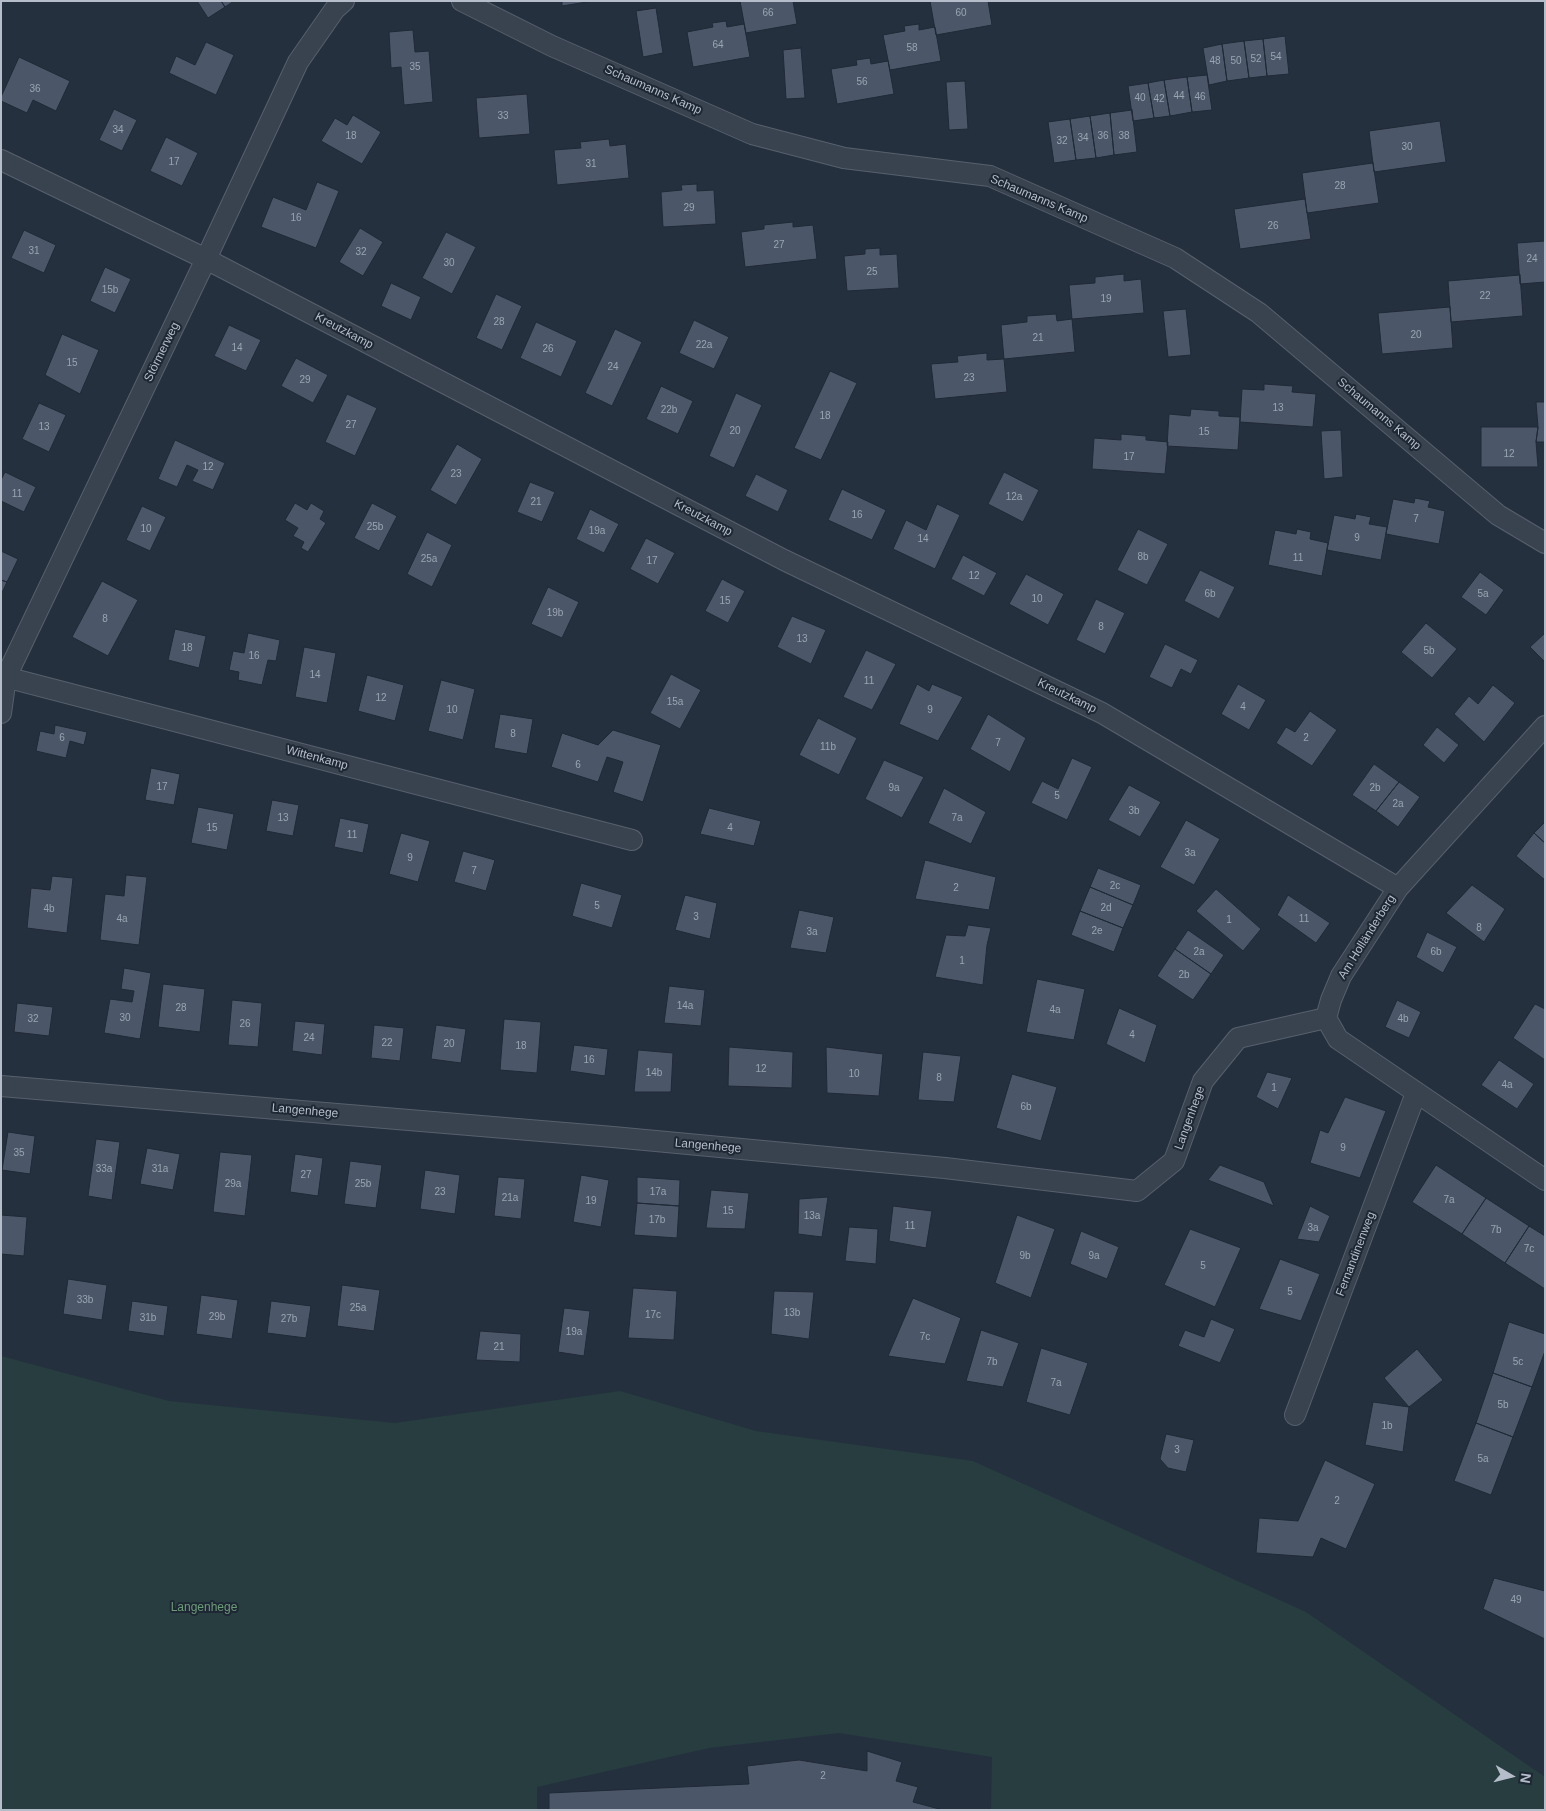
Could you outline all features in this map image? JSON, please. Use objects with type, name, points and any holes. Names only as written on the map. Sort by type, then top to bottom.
[{"type":"street","name":"Störmerweg","points":[[1,713],[3,676],[206,259],[298,62],[335,9],[344,1]]},
{"type":"street","name":"Schaumanns Kamp","points":[[462,1],[552,46],[752,134],[844,158],[990,176],[1175,258],[1259,313],[1498,515],[1545,543]]},
{"type":"street","name":"Kreutzkamp","points":[[1,160],[206,259],[784,560],[1107,715],[1398,888]]},
{"type":"street","name":"Wittenkamp","points":[[3,676],[632,840]]},
{"type":"street","name":"Am Holländerberg","points":[[1326,1018],[1341,976],[1398,888],[1545,726]]},
{"type":"street","name":"Langenhege","points":[[1,1086],[613,1137],[945,1168],[1137,1191],[1174,1161],[1203,1081],[1238,1038],[1326,1018]]},
{"type":"street","points":[[1326,1018],[1338,1039],[1545,1180]]},
{"type":"street","name":"Fernandinenweg","points":[[1295,1415],[1416,1092]]},
{"type":"green space","name":"Langenhege","points":[[1,1356],[169,1401],[395,1423],[620,1391],[756,1431],[973,1461],[1306,1612],[1545,1777],[1545,1810],[991,1810],[992,1757],[839,1733],[709,1748],[537,1787],[537,1810],[1,1810]]},
{"type":"building","points":[[197,1],[221,1],[225,7],[208,18]]},
{"type":"building","points":[[221,1],[234,1],[225,7]]},
{"type":"building","points":[[562,1],[593,1],[562,6]]},
{"type":"building","points":[[740,1],[793,1],[797,24],[746,33]]},
{"type":"building","points":[[930,1],[988,1],[992,25],[936,35]]},
{"type":"building","points":[[656,8],[663,53],[643,57],[636,11]]},
{"type":"building","points":[[726,21],[727,27],[744,24],[750,57],[693,67],[687,32],[713,27],[712,23]]},
{"type":"building","points":[[919,24],[919,30],[935,27],[941,61],[890,70],[883,35],[905,31],[904,26]]},
{"type":"building","points":[[413,30],[415,52],[429,51],[433,102],[404,105],[401,67],[391,68],[389,32]]},
{"type":"building","points":[[1285,36],[1289,74],[1267,76],[1263,39]]},
{"type":"building","points":[[1263,39],[1267,76],[1249,78],[1244,41]]},
{"type":"building","points":[[1244,41],[1249,78],[1227,81],[1222,44]]},
{"type":"building","points":[[206,42],[234,55],[216,95],[169,73],[176,56],[195,65]]},
{"type":"building","points":[[1222,44],[1227,81],[1209,85],[1203,48]]},
{"type":"building","points":[[801,48],[805,98],[786,99],[783,50]]},
{"type":"building","points":[[19,57],[70,81],[56,111],[33,100],[27,113],[1,101],[1,97]]},
{"type":"building","points":[[870,58],[871,64],[888,61],[894,94],[837,104],[831,69],[857,65],[856,60]]},
{"type":"building","points":[[1207,75],[1212,110],[1192,112],[1187,77]]},
{"type":"building","points":[[1187,77],[1192,112],[1170,116],[1164,80]]},
{"type":"building","points":[[1164,80],[1170,116],[1154,118],[1148,83]]},
{"type":"building","points":[[965,81],[968,129],[949,130],[946,82]]},
{"type":"building","points":[[1148,83],[1154,118],[1133,121],[1128,86]]},
{"type":"building","points":[[527,94],[530,134],[479,138],[476,98]]},
{"type":"building","points":[[114,109],[137,120],[122,151],[99,140]]},
{"type":"building","points":[[1132,110],[1137,152],[1114,155],[1110,113]]},
{"type":"building","points":[[1110,113],[1114,155],[1096,158],[1090,116]]},
{"type":"building","points":[[353,115],[381,132],[362,164],[321,141],[335,118],[347,125]]},
{"type":"building","points":[[1090,116],[1096,158],[1076,160],[1070,119]]},
{"type":"building","points":[[1070,119],[1076,160],[1054,163],[1048,122]]},
{"type":"building","points":[[1440,121],[1446,162],[1374,172],[1369,131]]},
{"type":"building","points":[[166,137],[198,153],[182,186],[150,171]]},
{"type":"building","points":[[609,139],[610,146],[626,144],[629,178],[557,185],[554,150],[581,148],[580,142]]},
{"type":"building","points":[[1373,163],[1379,203],[1307,213],[1302,173]]},
{"type":"building","points":[[317,182],[339,191],[316,248],[261,227],[273,197],[306,210]]},
{"type":"building","points":[[697,184],[697,191],[714,190],[716,224],[663,227],[661,192],[682,190],[681,185]]},
{"type":"building","points":[[1305,199],[1311,239],[1240,249],[1234,209]]},
{"type":"building","points":[[793,222],[793,227],[813,225],[817,259],[745,267],[741,232],[764,229],[764,225]]},
{"type":"building","points":[[360,228],[383,242],[363,276],[339,262]]},
{"type":"building","points":[[24,230],[56,245],[44,273],[11,258]]},
{"type":"building","points":[[446,232],[476,247],[452,294],[422,278]]},
{"type":"building","points":[[1545,241],[1545,282],[1520,284],[1517,243]]},
{"type":"building","points":[[880,248],[880,255],[897,254],[899,288],[847,291],[844,256],[865,254],[865,249]]},
{"type":"building","points":[[105,267],[131,279],[115,313],[90,301]]},
{"type":"building","points":[[1124,274],[1124,281],[1141,279],[1144,313],[1072,319],[1069,285],[1095,283],[1095,277]]},
{"type":"building","points":[[1520,275],[1523,316],[1451,322],[1448,281]]},
{"type":"building","points":[[391,283],[421,297],[411,320],[381,306]]},
{"type":"building","points":[[496,294],[522,306],[502,350],[476,338]]},
{"type":"building","points":[[1450,307],[1453,348],[1382,354],[1378,313]]},
{"type":"building","points":[[1186,309],[1191,355],[1168,357],[1163,311]]},
{"type":"building","points":[[1056,314],[1057,321],[1072,319],[1075,352],[1004,359],[1001,325],[1027,322],[1027,316]]},
{"type":"building","points":[[694,320],[729,337],[714,369],[679,353]]},
{"type":"building","points":[[536,322],[577,341],[561,377],[520,358]]},
{"type":"building","points":[[229,325],[261,340],[246,371],[214,356]]},
{"type":"building","points":[[615,329],[642,342],[612,406],[585,393]]},
{"type":"building","points":[[62,334],[99,350],[80,394],[45,375]]},
{"type":"building","points":[[987,353],[987,360],[1004,359],[1007,392],[935,399],[931,364],[958,362],[957,356]]},
{"type":"building","points":[[296,358],[328,375],[313,403],[281,386]]},
{"type":"building","points":[[830,371],[857,383],[821,460],[794,448]]},
{"type":"building","points":[[1264,384],[1293,386],[1292,392],[1316,394],[1313,427],[1240,422],[1242,389],[1264,390]]},
{"type":"building","points":[[661,386],[693,401],[678,434],[646,419]]},
{"type":"building","points":[[736,393],[762,405],[734,468],[709,456]]},
{"type":"building","points":[[347,394],[377,408],[355,456],[325,442]]},
{"type":"building","points":[[1536,402],[1545,402],[1545,442],[1536,442],[1538,427]]},
{"type":"building","points":[[39,403],[66,415],[49,452],[22,439]]},
{"type":"building","points":[[1191,409],[1219,411],[1219,416],[1240,417],[1238,450],[1167,446],[1169,414],[1190,416]]},
{"type":"building","points":[[1481,427],[1538,427],[1536,442],[1538,467],[1481,467]]},
{"type":"building","points":[[1341,430],[1343,477],[1324,479],[1321,431]]},
{"type":"building","points":[[1121,434],[1146,436],[1146,440],[1168,442],[1165,474],[1092,469],[1094,438],[1121,440]]},
{"type":"building","points":[[175,440],[225,463],[213,490],[192,481],[198,470],[187,465],[177,487],[158,479]]},
{"type":"building","points":[[457,444],[482,459],[456,505],[430,490]]},
{"type":"building","points":[[5,472],[36,487],[24,512],[1,501],[1,480]]},
{"type":"building","points":[[1004,472],[1039,490],[1023,522],[988,504]]},
{"type":"building","points":[[756,474],[788,490],[778,512],[745,496]]},
{"type":"building","points":[[530,482],[555,492],[542,522],[517,512]]},
{"type":"building","points":[[842,489],[886,510],[872,540],[828,520]]},
{"type":"building","points":[[1415,498],[1430,501],[1428,507],[1445,511],[1439,544],[1386,534],[1393,499],[1414,503]]},
{"type":"building","points":[[295,503],[307,510],[311,503],[324,511],[320,519],[326,523],[308,552],[301,548],[304,542],[293,536],[298,528],[285,520]]},
{"type":"building","points":[[372,503],[397,516],[379,551],[354,538]]},
{"type":"building","points":[[937,504],[960,515],[935,569],[893,549],[906,520],[926,530]]},
{"type":"building","points":[[142,506],[166,517],[150,551],[126,540]]},
{"type":"building","points":[[590,509],[619,524],[604,553],[576,539]]},
{"type":"building","points":[[1356,514],[1371,517],[1369,524],[1387,527],[1381,560],[1327,550],[1334,515],[1355,519]]},
{"type":"building","points":[[1138,529],[1168,544],[1147,585],[1117,570]]},
{"type":"building","points":[[1297,529],[1311,532],[1310,539],[1328,543],[1322,576],[1268,565],[1275,530],[1296,534]]},
{"type":"building","points":[[427,532],[452,545],[432,587],[407,574]]},
{"type":"building","points":[[646,538],[675,553],[658,584],[630,569]]},
{"type":"building","points":[[1,551],[18,559],[7,582],[1,580]]},
{"type":"building","points":[[963,555],[997,573],[984,596],[951,579]]},
{"type":"building","points":[[1200,570],[1235,587],[1219,619],[1184,601]]},
{"type":"building","points":[[1480,572],[1504,590],[1486,615],[1461,597]]},
{"type":"building","points":[[1026,574],[1064,594],[1048,625],[1009,604]]},
{"type":"building","points":[[722,579],[745,591],[728,623],[705,611]]},
{"type":"building","points":[[1,580],[7,582],[1,595]]},
{"type":"building","points":[[102,581],[138,600],[108,656],[72,637]]},
{"type":"building","points":[[548,587],[579,602],[562,638],[531,624]]},
{"type":"building","points":[[1096,599],[1125,613],[1105,654],[1076,640]]},
{"type":"building","points":[[792,616],[826,630],[811,664],[777,647]]},
{"type":"building","points":[[1426,623],[1457,649],[1432,678],[1401,652]]},
{"type":"building","points":[[175,629],[206,636],[199,668],[168,660]]},
{"type":"building","points":[[248,633],[280,640],[276,661],[268,660],[262,685],[238,680],[239,672],[229,670],[233,651],[244,653]]},
{"type":"building","points":[[1545,633],[1545,662],[1530,647]]},
{"type":"building","points":[[1165,644],[1198,660],[1191,674],[1181,669],[1172,688],[1149,677]]},
{"type":"building","points":[[304,647],[336,653],[327,703],[295,697]]},
{"type":"building","points":[[866,650],[896,664],[872,710],[843,697]]},
{"type":"building","points":[[671,674],[701,690],[680,729],[650,713]]},
{"type":"building","points":[[367,675],[404,685],[395,721],[358,711]]},
{"type":"building","points":[[441,680],[475,689],[463,740],[428,731]]},
{"type":"building","points":[[917,684],[929,691],[932,684],[963,697],[938,741],[899,724]]},
{"type":"building","points":[[1238,684],[1266,700],[1249,730],[1221,714]]},
{"type":"building","points":[[1493,685],[1515,703],[1484,742],[1454,714],[1469,696],[1478,704]]},
{"type":"building","points":[[1310,711],[1337,730],[1312,766],[1276,743],[1286,727],[1295,732]]},
{"type":"building","points":[[500,714],[533,719],[527,754],[494,748]]},
{"type":"building","points":[[988,714],[1026,738],[1010,772],[970,749]]},
{"type":"building","points":[[818,718],[857,738],[839,775],[799,755]]},
{"type":"building","points":[[55,725],[87,732],[84,745],[70,741],[66,758],[36,751],[40,731],[54,734]]},
{"type":"building","points":[[1437,727],[1459,745],[1444,763],[1423,745]]},
{"type":"building","points":[[613,730],[661,745],[643,802],[613,792],[623,762],[607,757],[598,782],[551,767],[562,733],[598,745]]},
{"type":"building","points":[[1072,758],[1092,767],[1067,820],[1031,803],[1042,781],[1058,789]]},
{"type":"building","points":[[884,760],[924,777],[902,818],[865,799]]},
{"type":"building","points":[[1374,764],[1399,782],[1376,811],[1352,795]]},
{"type":"building","points":[[151,768],[180,774],[174,805],[145,800]]},
{"type":"building","points":[[1399,782],[1420,797],[1398,827],[1376,811]]},
{"type":"building","points":[[1129,785],[1161,802],[1140,837],[1108,820]]},
{"type":"building","points":[[944,788],[986,812],[971,844],[928,823]]},
{"type":"building","points":[[272,800],[299,805],[293,836],[266,831]]},
{"type":"building","points":[[198,807],[234,814],[227,850],[191,843]]},
{"type":"building","points":[[709,808],[761,821],[754,846],[700,834]]},
{"type":"building","points":[[340,818],[369,824],[363,853],[334,847]]},
{"type":"building","points":[[1186,820],[1220,839],[1194,885],[1160,867]]},
{"type":"building","points":[[1545,822],[1545,843],[1534,833]]},
{"type":"building","points":[[401,833],[430,841],[418,882],[389,874]]},
{"type":"building","points":[[1534,833],[1545,843],[1545,880],[1516,856]]},
{"type":"building","points":[[463,851],[495,860],[486,891],[454,882]]},
{"type":"building","points":[[925,860],[996,877],[989,910],[915,899]]},
{"type":"building","points":[[1098,868],[1141,885],[1133,905],[1090,887]]},
{"type":"building","points":[[126,875],[147,877],[139,945],[100,940],[105,894],[124,896]]},
{"type":"building","points":[[52,876],[73,878],[67,933],[27,928],[31,888],[50,890]]},
{"type":"building","points":[[581,883],[622,895],[612,928],[572,916]]},
{"type":"building","points":[[1472,885],[1505,909],[1484,942],[1446,913]]},
{"type":"building","points":[[1090,887],[1133,905],[1123,928],[1080,911]]},
{"type":"building","points":[[1216,889],[1261,929],[1243,951],[1196,911]]},
{"type":"building","points":[[685,895],[717,903],[710,939],[675,930]]},
{"type":"building","points":[[1288,895],[1330,923],[1316,943],[1277,915]]},
{"type":"building","points":[[799,910],[834,917],[826,953],[790,948]]},
{"type":"building","points":[[1080,911],[1123,928],[1114,952],[1071,935]]},
{"type":"building","points":[[968,925],[991,928],[987,945],[983,985],[935,977],[946,935],[965,936]]},
{"type":"building","points":[[1188,930],[1224,955],[1211,974],[1175,949]]},
{"type":"building","points":[[1427,932],[1457,947],[1443,973],[1416,957]]},
{"type":"building","points":[[1175,949],[1211,974],[1193,1000],[1157,976]]},
{"type":"building","points":[[124,968],[151,973],[140,1039],[104,1033],[110,999],[132,1002],[134,991],[121,989]]},
{"type":"building","points":[[1037,979],[1085,989],[1074,1040],[1026,1032]]},
{"type":"building","points":[[163,984],[205,989],[200,1032],[158,1027]]},
{"type":"building","points":[[669,986],[705,990],[701,1026],[664,1023]]},
{"type":"building","points":[[232,1000],[262,1003],[258,1047],[228,1045]]},
{"type":"building","points":[[1397,1000],[1421,1012],[1409,1038],[1385,1027]]},
{"type":"building","points":[[17,1003],[53,1007],[49,1036],[14,1032]]},
{"type":"building","points":[[1535,1004],[1545,1009],[1545,1060],[1513,1038]]},
{"type":"building","points":[[1119,1008],[1157,1025],[1145,1063],[1106,1044]]},
{"type":"building","points":[[504,1019],[541,1022],[537,1073],[500,1070]]},
{"type":"building","points":[[295,1021],[325,1024],[322,1055],[292,1051]]},
{"type":"building","points":[[374,1025],[404,1028],[400,1061],[371,1058]]},
{"type":"building","points":[[436,1025],[466,1029],[461,1063],[431,1059]]},
{"type":"building","points":[[574,1045],[608,1049],[605,1076],[570,1071]]},
{"type":"building","points":[[729,1047],[793,1052],[792,1088],[728,1086]]},
{"type":"building","points":[[826,1047],[883,1054],[879,1096],[827,1093]]},
{"type":"building","points":[[638,1050],[673,1053],[671,1092],[634,1092]]},
{"type":"building","points":[[923,1052],[961,1056],[954,1102],[918,1100]]},
{"type":"building","points":[[1499,1060],[1534,1084],[1517,1109],[1481,1085]]},
{"type":"building","points":[[1267,1072],[1292,1078],[1278,1109],[1256,1097]]},
{"type":"building","points":[[1012,1074],[1057,1087],[1041,1141],[996,1128]]},
{"type":"building","points":[[1345,1097],[1386,1111],[1360,1178],[1310,1163],[1320,1130],[1328,1133]]},
{"type":"building","points":[[8,1132],[35,1136],[30,1174],[2,1170]]},
{"type":"building","points":[[96,1139],[120,1142],[112,1200],[88,1196]]},
{"type":"building","points":[[147,1148],[180,1154],[173,1190],[140,1184]]},
{"type":"building","points":[[220,1152],[252,1155],[245,1216],[213,1212]]},
{"type":"building","points":[[295,1154],[323,1158],[318,1196],[290,1192]]},
{"type":"building","points":[[350,1161],[382,1165],[376,1208],[344,1204]]},
{"type":"building","points":[[1220,1165],[1264,1182],[1274,1206],[1208,1180]]},
{"type":"building","points":[[1436,1165],[1486,1198],[1462,1234],[1412,1202]]},
{"type":"building","points":[[425,1170],[460,1175],[455,1214],[420,1209]]},
{"type":"building","points":[[581,1175],[609,1180],[601,1227],[573,1222]]},
{"type":"building","points":[[498,1177],[525,1179],[521,1219],[494,1216]]},
{"type":"building","points":[[637,1177],[680,1180],[679,1206],[637,1203]]},
{"type":"building","points":[[711,1190],[749,1193],[745,1229],[706,1228]]},
{"type":"building","points":[[828,1197],[822,1237],[798,1234],[799,1199]]},
{"type":"building","points":[[1486,1198],[1529,1226],[1505,1263],[1462,1234]]},
{"type":"building","points":[[637,1203],[679,1206],[677,1238],[634,1235]]},
{"type":"building","points":[[893,1206],[932,1211],[926,1248],[889,1241]]},
{"type":"building","points":[[1310,1206],[1330,1216],[1319,1242],[1297,1239]]},
{"type":"building","points":[[1,1215],[27,1217],[24,1256],[1,1254]]},
{"type":"building","points":[[1017,1215],[1055,1229],[1031,1298],[995,1283]]},
{"type":"building","points":[[1529,1226],[1545,1236],[1545,1289],[1505,1263]]},
{"type":"building","points":[[849,1227],[878,1229],[876,1264],[845,1261]]},
{"type":"building","points":[[1190,1229],[1241,1248],[1215,1307],[1164,1285]]},
{"type":"building","points":[[1081,1231],[1119,1247],[1107,1279],[1070,1264]]},
{"type":"building","points":[[1280,1259],[1320,1274],[1301,1321],[1259,1309]]},
{"type":"building","points":[[68,1279],[107,1285],[102,1320],[63,1314]]},
{"type":"building","points":[[342,1285],[380,1290],[374,1331],[337,1326]]},
{"type":"building","points":[[633,1288],[677,1291],[674,1340],[628,1338]]},
{"type":"building","points":[[774,1291],[814,1292],[809,1339],[771,1334]]},
{"type":"building","points":[[201,1295],[238,1300],[232,1339],[196,1334]]},
{"type":"building","points":[[913,1298],[961,1318],[945,1364],[888,1356]]},
{"type":"building","points":[[132,1301],[168,1306],[164,1336],[128,1331]]},
{"type":"building","points":[[271,1301],[311,1306],[306,1338],[267,1333]]},
{"type":"building","points":[[564,1308],[590,1311],[584,1356],[558,1352]]},
{"type":"building","points":[[1211,1319],[1235,1329],[1220,1363],[1178,1346],[1185,1330],[1204,1337]]},
{"type":"building","points":[[1509,1322],[1545,1334],[1545,1351],[1532,1387],[1493,1373]]},
{"type":"building","points":[[981,1330],[1019,1343],[1003,1387],[966,1381]]},
{"type":"building","points":[[480,1331],[521,1334],[520,1362],[476,1360]]},
{"type":"building","points":[[1041,1348],[1088,1363],[1070,1415],[1026,1402]]},
{"type":"building","points":[[1417,1349],[1443,1380],[1409,1407],[1384,1378]]},
{"type":"building","points":[[1493,1373],[1532,1387],[1513,1437],[1476,1423]]},
{"type":"building","points":[[1373,1402],[1409,1407],[1403,1452],[1365,1445]]},
{"type":"building","points":[[1476,1423],[1513,1437],[1491,1495],[1454,1481]]},
{"type":"building","points":[[1166,1434],[1194,1440],[1186,1472],[1168,1468],[1160,1459]]},
{"type":"building","points":[[1325,1460],[1375,1484],[1346,1549],[1321,1538],[1313,1557],[1256,1553],[1259,1518],[1298,1521]]},
{"type":"building","points":[[1494,1578],[1545,1591],[1545,1639],[1483,1609]]},
{"type":"building","points":[[867,1751],[902,1762],[896,1781],[918,1787],[913,1802],[943,1810],[549,1810],[549,1793],[749,1784],[747,1766],[799,1760],[867,1771]]}]
